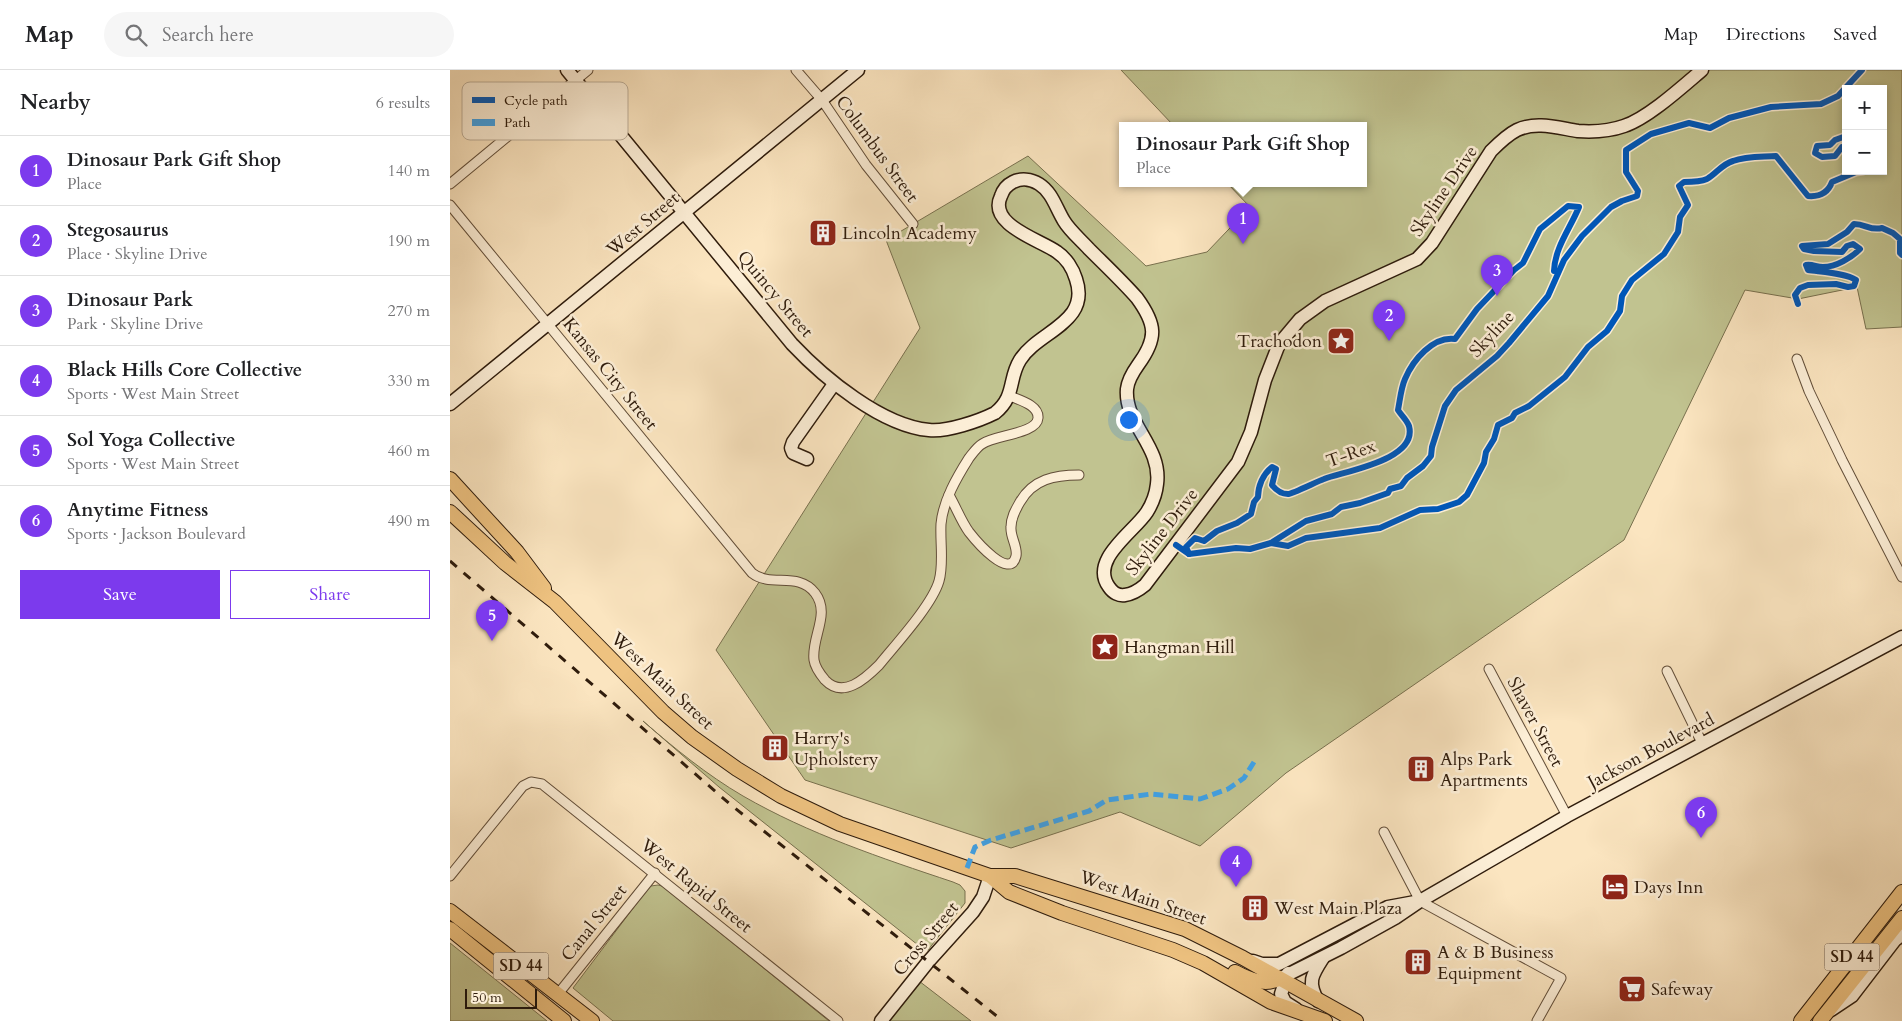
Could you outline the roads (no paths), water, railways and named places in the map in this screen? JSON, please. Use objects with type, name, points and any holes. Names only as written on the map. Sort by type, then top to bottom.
[{"type":"main road","points":[[450,479],[517,552],[555,602]]},
{"type":"main road","name":"West Main Street","points":[[450,512],[505,563],[555,602],[663,712],[692,737],[736,769],[781,796],[840,824],[990,876],[1016,876],[1170,924],[1200,936],[1283,978],[1318,1001],[1356,1021]]},
{"type":"main road","name":"West Main Street","points":[[990,876],[1009,892],[1173,950],[1203,964],[1271,1002],[1325,1021]]},
{"type":"main road","name":"SD 44","points":[[1801,1021],[1902,892]]},
{"type":"main road","name":"SD 44","points":[[450,911],[592,1021]]},
{"type":"main road","points":[[1062,912],[1094,915],[1159,935],[1247,978],[1265,982],[1283,978]]},
{"type":"main road","name":"SD 44","points":[[1823,1018],[1902,918]]},
{"type":"main road","name":"SD 44","points":[[450,929],[564,1021]]},
{"type":"street","name":"Quincy Street","points":[[567,70],[575,81]]},
{"type":"street","points":[[575,81],[588,70]]},
{"type":"street","name":"Columbus Street","points":[[796,70],[822,100],[866,165],[912,224]]},
{"type":"street","name":"West Street","points":[[450,404],[858,70]]},
{"type":"street","name":"Skyline Drive","points":[[1010,396],[1021,359],[1037,341],[1064,324],[1078,303],[1079,292],[1072,268],[1064,258],[1056,251],[1009,224],[999,210],[999,201],[1005,188],[1018,180],[1030,180],[1039,184],[1048,192],[1069,228],[1137,298],[1145,309],[1153,327],[1151,345],[1128,380],[1127,397],[1133,416],[1154,453],[1158,476],[1157,487],[1154,498],[1145,514],[1110,554],[1104,571],[1109,587],[1114,592],[1122,595],[1136,592],[1153,576],[1238,462],[1251,432],[1270,364],[1279,344],[1300,319],[1325,300],[1417,260],[1432,243],[1491,151],[1502,139],[1517,130],[1530,126],[1540,125],[1588,132],[1625,126],[1670,97],[1702,70]]},
{"type":"street","points":[[450,184],[503,140]]},
{"type":"street","name":"Quincy Street","points":[[624,140],[792,344],[834,384],[865,405],[912,427],[930,430],[951,427],[990,416],[1001,409],[1010,396]]},
{"type":"street","name":"Kansas City Street","points":[[450,204],[744,564],[758,578],[766,580],[796,580],[810,588],[816,595],[821,611],[814,649],[814,660],[820,674],[832,687],[840,689],[848,687],[860,681],[879,665],[936,590],[941,569],[941,524],[949,495]]},
{"type":"street","points":[[1797,360],[1809,391],[1842,460],[1902,577]]},
{"type":"street","points":[[808,459],[793,453],[791,448],[793,442],[834,384]]},
{"type":"street","points":[[1010,396],[1030,405],[1036,410],[1038,417],[1032,428],[1022,432],[1003,435],[982,444],[970,457],[949,495],[970,532],[1004,565],[1012,564],[1016,558],[1012,536],[1012,520],[1015,510],[1026,493],[1031,487],[1049,478],[1079,475]]},
{"type":"street","name":"Jackson Boulevard","points":[[1283,978],[1395,918],[1420,901],[1567,816],[1902,637]]},
{"type":"street","name":"Shaver Street","points":[[1489,669],[1567,816]]},
{"type":"street","points":[[1667,671],[1702,743]]},
{"type":"street","name":"West Rapid Street","points":[[450,876],[523,786],[531,782],[542,784],[838,1021]]},
{"type":"street","points":[[1384,832],[1420,901],[1561,978],[1537,1021]]},
{"type":"street","name":"Canal Street","points":[[558,994],[655,873]]},
{"type":"street","name":"Cross Street","points":[[882,1021],[928,962],[973,912],[983,897],[990,876]]},
{"type":"street","name":"Jackson Boulevard","points":[[1243,958],[1262,964],[1279,964],[1388,906],[1420,901]]},
{"type":"street","points":[[1299,1011],[1282,999],[1283,978],[1291,968],[1345,937],[1358,923]]},
{"type":"street","points":[[1823,1018],[1852,996],[1895,940],[1902,935]]},
{"type":"street","points":[[1318,1001],[1313,992],[1311,980],[1324,956]]},
{"type":"railway","points":[[450,561],[731,805],[1003,1021]]},
{"type":"place","name":"Lincoln Academy","points":[[823,233]]},
{"type":"place","name":"Dinosaur Park Gift Shop","points":[[1243,244]]},
{"type":"place","name":"Dinosaur Park","points":[[1497,296]]},
{"type":"place","name":"Trachodon","points":[[1341,341]]},
{"type":"place","name":"Stegosaurus","points":[[1389,341]]},
{"type":"place","name":"Sol Yoga Collective","points":[[492,641]]},
{"type":"place","name":"Hangman Hill","points":[[1105,647]]},
{"type":"place","name":"Harry's Upholstery","points":[[775,748]]},
{"type":"place","name":"Alps Park Apartments","points":[[1421,769]]},
{"type":"place","name":"Anytime Fitness","points":[[1701,838]]},
{"type":"place","name":"Black Hills Core Collective","points":[[1236,887]]},
{"type":"place","name":"Days Inn","points":[[1615,887]]},
{"type":"place","name":"West Main Plaza","points":[[1255,908]]},
{"type":"place","name":"A & B Business Equipment","points":[[1418,962]]},
{"type":"place","name":"Safeway","points":[[1632,989]]}]
